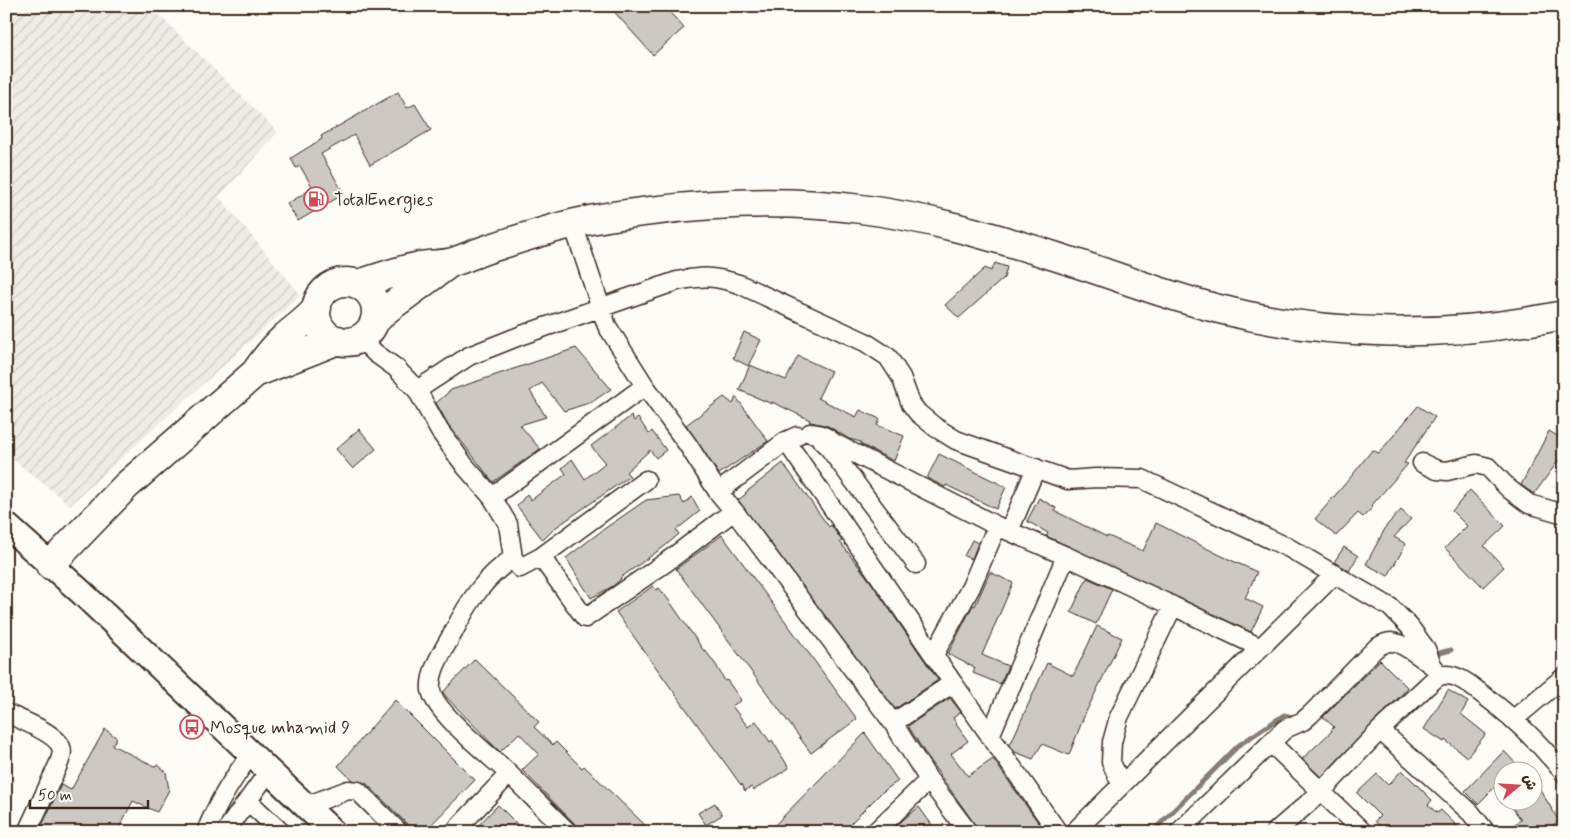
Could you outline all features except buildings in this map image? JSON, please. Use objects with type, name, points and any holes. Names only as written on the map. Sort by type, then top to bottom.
[{"type":"main road","points":[[357,284],[416,267],[450,263],[573,224],[680,207],[734,203],[804,204],[863,209],[927,221],[991,237],[1219,309],[1279,322],[1334,328],[1397,331],[1463,330],[1521,324],[1564,315]]},
{"type":"main road","points":[[255,373],[358,333],[450,263]]},
{"type":"main road","points":[[346,282],[357,284],[366,290],[373,299],[376,310],[358,333],[328,335],[318,320],[317,308],[320,297],[331,286],[346,282]]},
{"type":"main road","points":[[50,565],[126,486],[255,373],[268,353],[310,317],[317,308]]},
{"type":"main road","points":[[6,525],[81,592],[333,832]]},
{"type":"street","points":[[573,224],[606,326],[718,492],[893,723],[929,780],[968,832]]},
{"type":"street","points":[[417,390],[470,356],[522,335],[677,281],[699,277],[718,277],[739,284],[865,342],[888,357],[902,377],[911,404],[918,413],[956,440],[1068,480],[1096,478],[1142,479],[1289,548],[1390,607],[1409,626],[1426,649],[1438,670]]},
{"type":"street","points":[[358,333],[368,347],[396,368],[417,390],[438,430],[465,466],[492,497],[508,524],[513,558],[520,568],[541,557],[646,480]]},
{"type":"street","points":[[492,497],[645,386]]},
{"type":"street","points":[[718,492],[786,441],[810,433],[821,434],[834,443],[1003,528],[1259,647]]},
{"type":"street","points":[[810,433],[829,448],[916,564]]},
{"type":"street","points":[[786,441],[1058,832]]},
{"type":"street","points":[[1422,463],[1437,470],[1447,470],[1476,464],[1488,467],[1509,489],[1530,504],[1564,514]]},
{"type":"street","points":[[934,655],[1036,468]]},
{"type":"street","points":[[541,557],[585,618],[665,563],[734,511]]},
{"type":"street","points":[[990,736],[1066,556]]},
{"type":"street","points":[[513,558],[496,569],[476,592],[460,618],[431,677],[431,692],[441,708],[568,832]]},
{"type":"street","points":[[1074,832],[1259,647],[1335,574]]},
{"type":"street","points":[[1121,784],[1111,762],[1112,742],[1119,717],[1172,606]]},
{"type":"street","points":[[1179,832],[1285,729],[1303,721],[1367,656],[1383,644],[1392,642],[1399,644],[1438,670],[1462,680],[1514,719],[1534,737],[1564,773]]},
{"type":"street","points":[[1275,832],[1321,792],[1380,730],[1432,681],[1438,670]]},
{"type":"street","points":[[893,723],[954,683]]},
{"type":"street","points":[[1514,719],[1561,684]]},
{"type":"street","points":[[6,713],[47,734],[56,740],[61,747],[62,755],[27,832]]},
{"type":"street","points":[[1380,730],[1452,795],[1486,832]]},
{"type":"street","points":[[1271,743],[1363,832]]},
{"type":"street","points":[[206,832],[229,784],[251,754]]},
{"type":"street","points":[[225,832],[269,771]]},
{"type":"street","points":[[454,832],[509,774]]},
{"type":"street","points":[[875,832],[929,780]]},
{"type":"street","points":[[306,806],[348,790],[358,790],[399,832]]},
{"type":"street","points":[[248,801],[281,832]]},
{"type":"shaded area","points":[[6,6],[150,6],[278,132],[219,197],[301,295],[70,505],[6,454]]},
{"type":"waterway","points":[[1432,655],[1451,650]]},
{"type":"waterway","points":[[1152,832],[1239,745],[1284,715],[1296,718]]},
{"type":"place","name":"TotalEnergies","points":[[316,199]]},
{"type":"place","name":"Mosque mhamid 9","points":[[192,727]]}]
